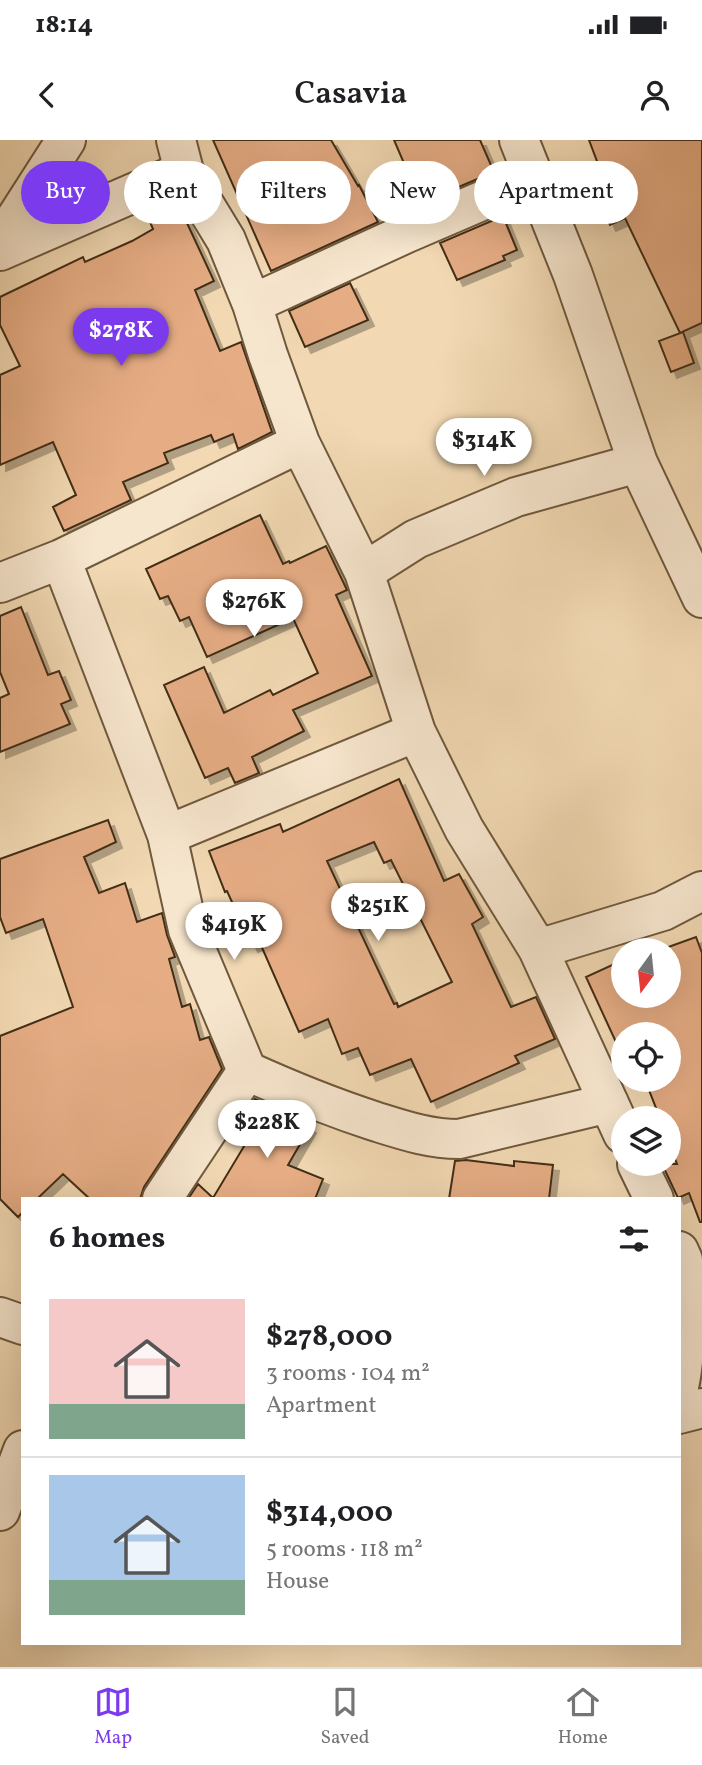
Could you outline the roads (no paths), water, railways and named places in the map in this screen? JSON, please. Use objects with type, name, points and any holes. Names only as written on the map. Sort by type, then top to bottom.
[{"type":"street","points":[[0,243],[66,140]]},
{"type":"street","points":[[519,140],[528,161]]},
{"type":"street","points":[[0,251],[180,155],[226,240],[252,304],[300,443],[364,572],[416,732],[464,829],[538,949],[611,1107]]},
{"type":"street","points":[[252,304],[474,204]]},
{"type":"street","points":[[553,224],[639,463],[702,598]]},
{"type":"street","points":[[0,583],[61,559],[300,443]]},
{"type":"street","points":[[364,572],[416,539],[516,496],[639,463]]},
{"type":"street","points":[[61,559],[167,835],[188,930],[247,1071],[335,1108],[438,1139],[459,1139],[611,1119]]},
{"type":"street","points":[[167,835],[416,732]]},
{"type":"street","points":[[538,949],[663,911],[702,891]]},
{"type":"street","points":[[163,1197],[247,1071]]},
{"type":"street","points":[[643,1176],[653,1197]]},
{"type":"street","points":[[681,1256],[684,1315],[681,1377]]},
{"type":"street","points":[[0,1317],[21,1324]]},
{"type":"street","points":[[681,1413],[702,1408]]},
{"type":"street","points":[[0,1511],[21,1455]]}]
